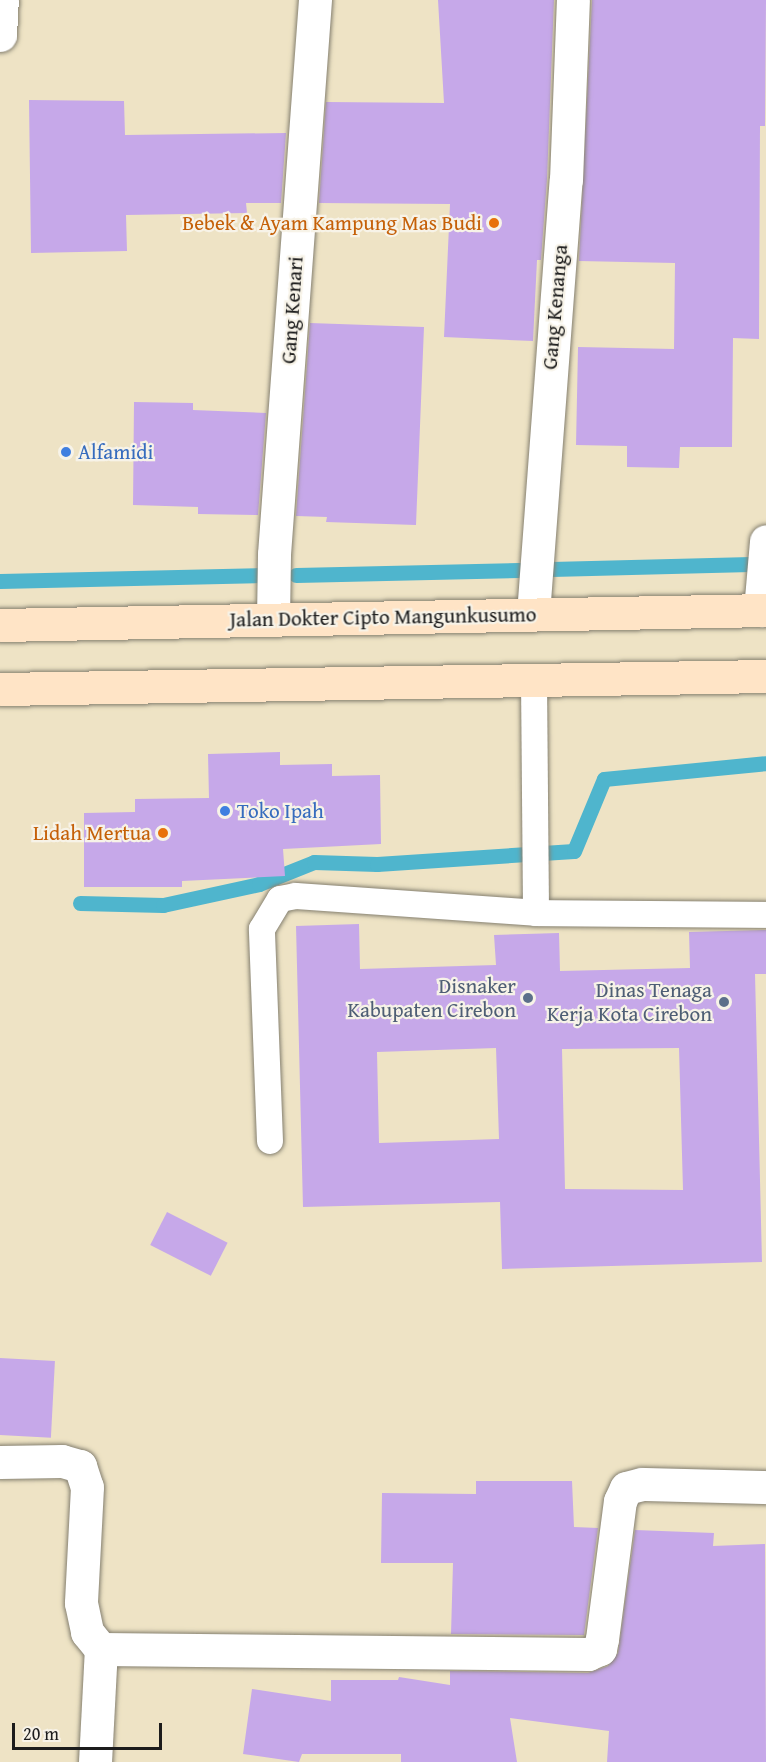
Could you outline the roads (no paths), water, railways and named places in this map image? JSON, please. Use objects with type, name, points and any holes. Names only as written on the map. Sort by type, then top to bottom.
[{"type":"main road","name":"Jalan Dokter Cipto Mangunkusumo","points":[[0,625],[763,610]]},
{"type":"main road","points":[[0,689],[766,676]]},
{"type":"street","points":[[0,35],[2,0]]},
{"type":"street","name":"Gang Kenari","points":[[273,619],[274,554],[315,0]]},
{"type":"street","name":"Gang Kenanga","points":[[533,614],[566,180],[573,0]]},
{"type":"street","points":[[763,610],[766,541]]},
{"type":"street","points":[[0,1462],[62,1461],[80,1466],[87,1487],[81,1603],[87,1632],[101,1649],[95,1762]]},
{"type":"street","points":[[101,1649],[588,1653],[600,1649],[620,1501],[626,1488],[642,1484],[766,1487]]},
{"type":"lane","points":[[534,680],[536,913]]},
{"type":"lane","points":[[270,1141],[262,929],[280,899],[295,896],[536,913],[766,915]]},
{"type":"waterway","points":[[551,569],[751,564]]},
{"type":"waterway","points":[[296,575],[519,570]]},
{"type":"waterway","points":[[0,581],[262,575]]},
{"type":"waterway","points":[[80,903],[163,905],[259,884],[314,862],[377,864],[574,851],[604,779],[766,763]]},
{"type":"place","name":"Bebek & Ayam Kampung Mas Budi","points":[[494,223]]},
{"type":"place","name":"Alfamidi","points":[[66,452]]},
{"type":"place","name":"Toko Ipah","points":[[225,811]]},
{"type":"place","name":"Lidah Mertua","points":[[163,833]]},
{"type":"place","name":"Disnaker Kabupaten Cirebon","points":[[528,998]]},
{"type":"place","name":"Dinas Tenaga Kerja Kota Cirebon","points":[[724,1002]]}]
